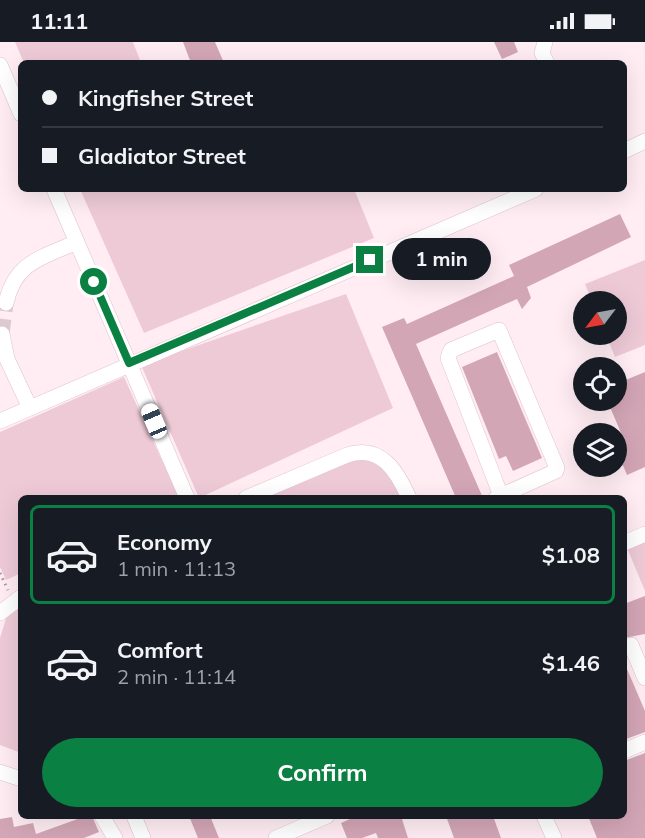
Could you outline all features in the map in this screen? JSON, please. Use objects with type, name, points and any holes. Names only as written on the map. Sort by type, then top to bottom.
[{"type":"street","points":[[545,42],[542,53],[546,60]]},
{"type":"street","points":[[0,65],[18,107]]},
{"type":"street","points":[[627,150],[645,141]]},
{"type":"street","points":[[55,192],[186,495]]},
{"type":"street","points":[[0,421],[129,363],[529,192]]},
{"type":"street","points":[[6,303],[10,285],[26,266],[77,242]]},
{"type":"street","points":[[498,495],[448,358],[451,350],[499,330],[558,468],[503,495]]},
{"type":"street","points":[[2,334],[7,359],[30,408]]},
{"type":"street","points":[[253,495],[347,455],[363,451],[383,458],[393,467],[407,495]]},
{"type":"street","points":[[627,542],[645,534]]},
{"type":"street","points":[[0,613],[17,599]]},
{"type":"street","points":[[631,645],[645,678]]},
{"type":"street","points":[[627,750],[645,742]]},
{"type":"street","points":[[0,772],[18,779]]},
{"type":"street","points":[[104,819],[115,838]]},
{"type":"street","points":[[135,819],[143,838]]},
{"type":"street","points":[[276,838],[320,819]]},
{"type":"street","points":[[545,819],[554,838]]},
{"type":"shaded area","points":[[15,42],[133,42],[140,60],[23,60]]},
{"type":"shaded area","points":[[81,192],[355,192],[374,238],[144,333]]},
{"type":"shaded area","points":[[645,260],[645,345],[615,357],[610,345],[627,345],[627,291],[588,291],[585,284]]},
{"type":"shaded area","points":[[346,294],[393,408],[205,495],[198,495],[141,365]]},
{"type":"shaded area","points":[[124,377],[178,495],[18,495],[18,574],[6,580],[0,567],[0,432]]},
{"type":"shaded area","points":[[360,451],[397,472],[407,495],[259,495]]},
{"type":"shaded area","points":[[645,540],[645,591],[627,548]]},
{"type":"shaded area","points":[[18,600],[18,752],[0,745],[0,638],[11,603]]},
{"type":"building","points":[[183,42],[215,42],[223,60],[190,60]]},
{"type":"building","points":[[494,42],[514,42],[518,52],[502,59]]},
{"type":"building","points":[[620,214],[631,237],[527,287],[531,298],[522,309],[517,299],[416,344],[482,495],[455,495],[382,327],[404,318],[407,324],[514,276],[509,265]]},
{"type":"building","points":[[497,352],[542,458],[513,471],[506,456],[499,459],[462,367]]},
{"type":"building","points":[[645,372],[645,467],[627,475],[627,423],[617,423],[612,411],[627,411],[627,379]]},
{"type":"building","points":[[645,596],[645,634],[627,637],[627,603]]},
{"type":"building","points":[[627,669],[645,711],[645,732],[627,739]]},
{"type":"building","points":[[645,753],[645,838],[597,838],[589,819],[627,819],[627,760]]},
{"type":"building","points":[[12,817],[14,827],[33,823],[36,834],[78,819],[93,819],[99,832],[84,838],[0,838],[0,819]]},
{"type":"building","points":[[190,819],[211,819],[219,838],[198,838]]},
{"type":"building","points":[[350,819],[402,819],[408,838],[378,838],[376,833],[362,838],[347,838],[341,823]]},
{"type":"building","points":[[447,819],[494,819],[501,838],[454,838]]},
{"type":"tunnel","points":[[2,334],[6,303]]},
{"type":"route","points":[[94,282],[129,363],[370,260]]}]
